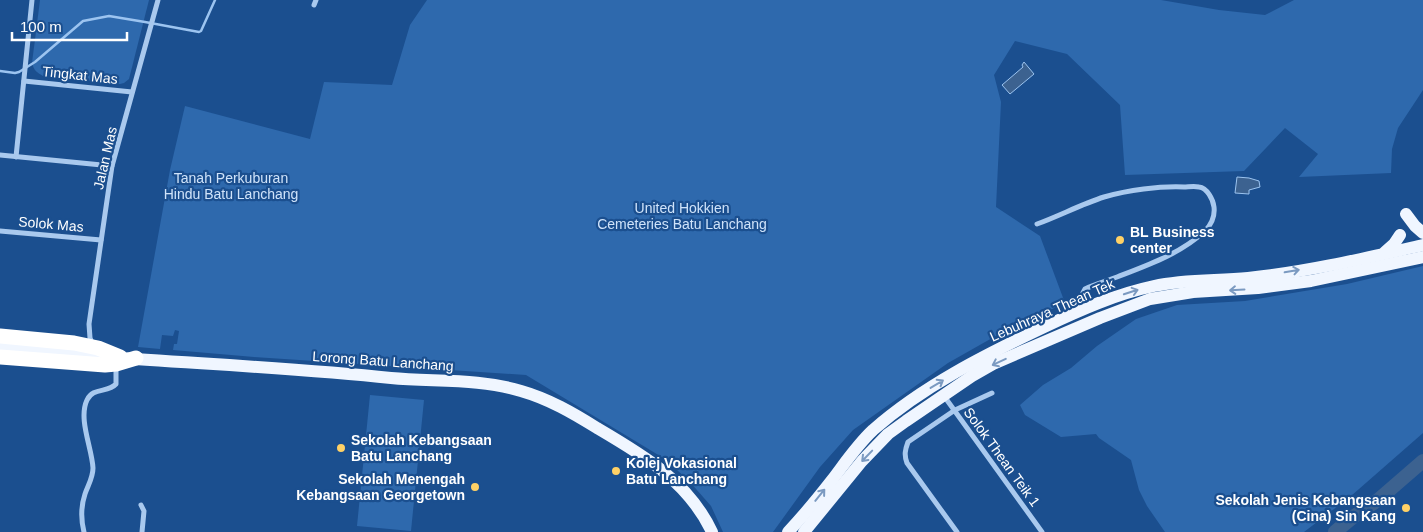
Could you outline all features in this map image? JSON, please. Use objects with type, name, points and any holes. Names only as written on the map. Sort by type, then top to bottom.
[{"type":"highway","points":[[0,336],[80,339],[110,357],[136,358]]},
{"type":"highway","points":[[0,357],[105,365],[110,357]]},
{"type":"main road","points":[[1406,214],[1414,226],[1423,233]]},
{"type":"main road","points":[[1383,254],[1394,244],[1400,235]]},
{"type":"main road","name":"Lebuhraya Thean Tek","points":[[788,532],[808,510],[855,450],[873,431],[903,407],[937,384],[999,348],[1085,308],[1138,289],[1157,285],[1250,278],[1333,264],[1423,245]]},
{"type":"main road","points":[[1357,272],[1369,265],[1400,258],[1406,250],[1412,254],[1423,252]]},
{"type":"main road","name":"Lebuhraya Thean Tek","points":[[804,532],[876,446],[906,421],[993,364],[1134,304],[1168,295],[1285,285],[1423,258]]},
{"type":"main road","points":[[1085,308],[1091,312],[1097,312],[1134,304]]},
{"type":"main road","points":[[1043,342],[1051,335],[1082,319],[1085,315],[1085,308]]},
{"type":"main road","points":[[0,346],[110,357]]},
{"type":"main road","name":"Lorong Batu Lanchang","points":[[136,358],[401,379],[472,382],[498,385],[521,391],[563,408],[632,449],[656,466],[677,482],[694,502],[712,532]]},
{"type":"street","points":[[16,157],[32,0]]},
{"type":"street","name":"Jalan Mas","points":[[110,357],[92,343],[88,324],[112,166],[158,0]]},
{"type":"street","name":"Tingkat Mas","points":[[24,81],[132,92]]},
{"type":"street","points":[[0,155],[112,166]]},
{"type":"street","points":[[1037,224],[1104,197],[1156,188],[1199,187],[1208,192],[1214,208],[1210,225],[1205,230],[1164,259],[1086,289],[1082,293],[1085,308]]},
{"type":"street","name":"Solok Mas","points":[[0,231],[100,240]]},
{"type":"street","name":"Jalan Mas","points":[[80,339],[88,324]]},
{"type":"street","points":[[84,532],[83,503],[85,493],[93,477],[91,449],[85,420],[86,406],[91,394],[96,391],[112,388],[116,384],[110,357]]},
{"type":"street","points":[[957,532],[907,463],[905,449],[908,442],[955,410],[992,393]]},
{"type":"street","name":"Solok Thean Teik 1","points":[[944,395],[1042,532]]},
{"type":"street","points":[[141,505],[144,511],[142,532]]},
{"type":"green space","points":[[40,0],[149,0],[129,79],[120,84],[43,76],[37,72],[32,63]]},
{"type":"green space","name":"United Hokkien Cemeteries Batu Lanchang","points":[[427,0],[1161,0],[1219,10],[1265,15],[1294,0],[1423,0],[1423,90],[1398,128],[1392,149],[1391,173],[1299,177],[1318,154],[1285,128],[1244,171],[1125,175],[1120,105],[1067,54],[1015,41],[994,75],[1001,102],[996,207],[1040,236],[1065,303],[1001,333],[948,363],[853,430],[820,467],[773,532],[723,532],[711,506],[689,481],[665,459],[526,375],[173,350],[174,344],[177,344],[179,331],[175,330],[173,336],[162,335],[160,349],[138,347],[170,170],[185,106],[310,139],[324,82],[392,85],[410,25]]},
{"type":"green space","points":[[1423,266],[1423,433],[1351,496],[1304,532],[1165,532],[1147,506],[1139,490],[1131,460],[1096,434],[1061,437],[1025,415],[1020,405],[1043,385],[1071,368],[1097,346],[1136,319],[1177,305],[1245,301],[1347,284]]},
{"type":"green space","points":[[370,395],[424,400],[411,531],[357,526]]},
{"type":"shaded area","points":[[1024,62],[1034,74],[1010,94],[1002,85],[1023,67]]},
{"type":"shaded area","points":[[1237,177],[1259,181],[1260,187],[1249,190],[1249,194],[1235,193]]},
{"type":"waterway","points":[[0,71],[19,72],[35,62],[83,21],[109,16],[199,32],[215,0]]},
{"type":"waterway","points":[[1335,532],[1378,500],[1423,461]]},
{"type":"place","name":"BL Business center","points":[[1120,240]]},
{"type":"place","name":"Sekolah Kebangsaan Batu Lanchang","points":[[341,448]]},
{"type":"place","name":"Kolej Vokasional Batu Lanchang","points":[[616,471]]},
{"type":"place","name":"Sekolah Menengah Kebangsaan Georgetown","points":[[475,487]]},
{"type":"place","name":"Sekolah Jenis Kebangsaan (Cina) Sin Kang","points":[[1406,508]]},
{"type":"park label","name":"Tanah Perkuburan Hindu Batu Lanchang","points":[[231,186]]}]
